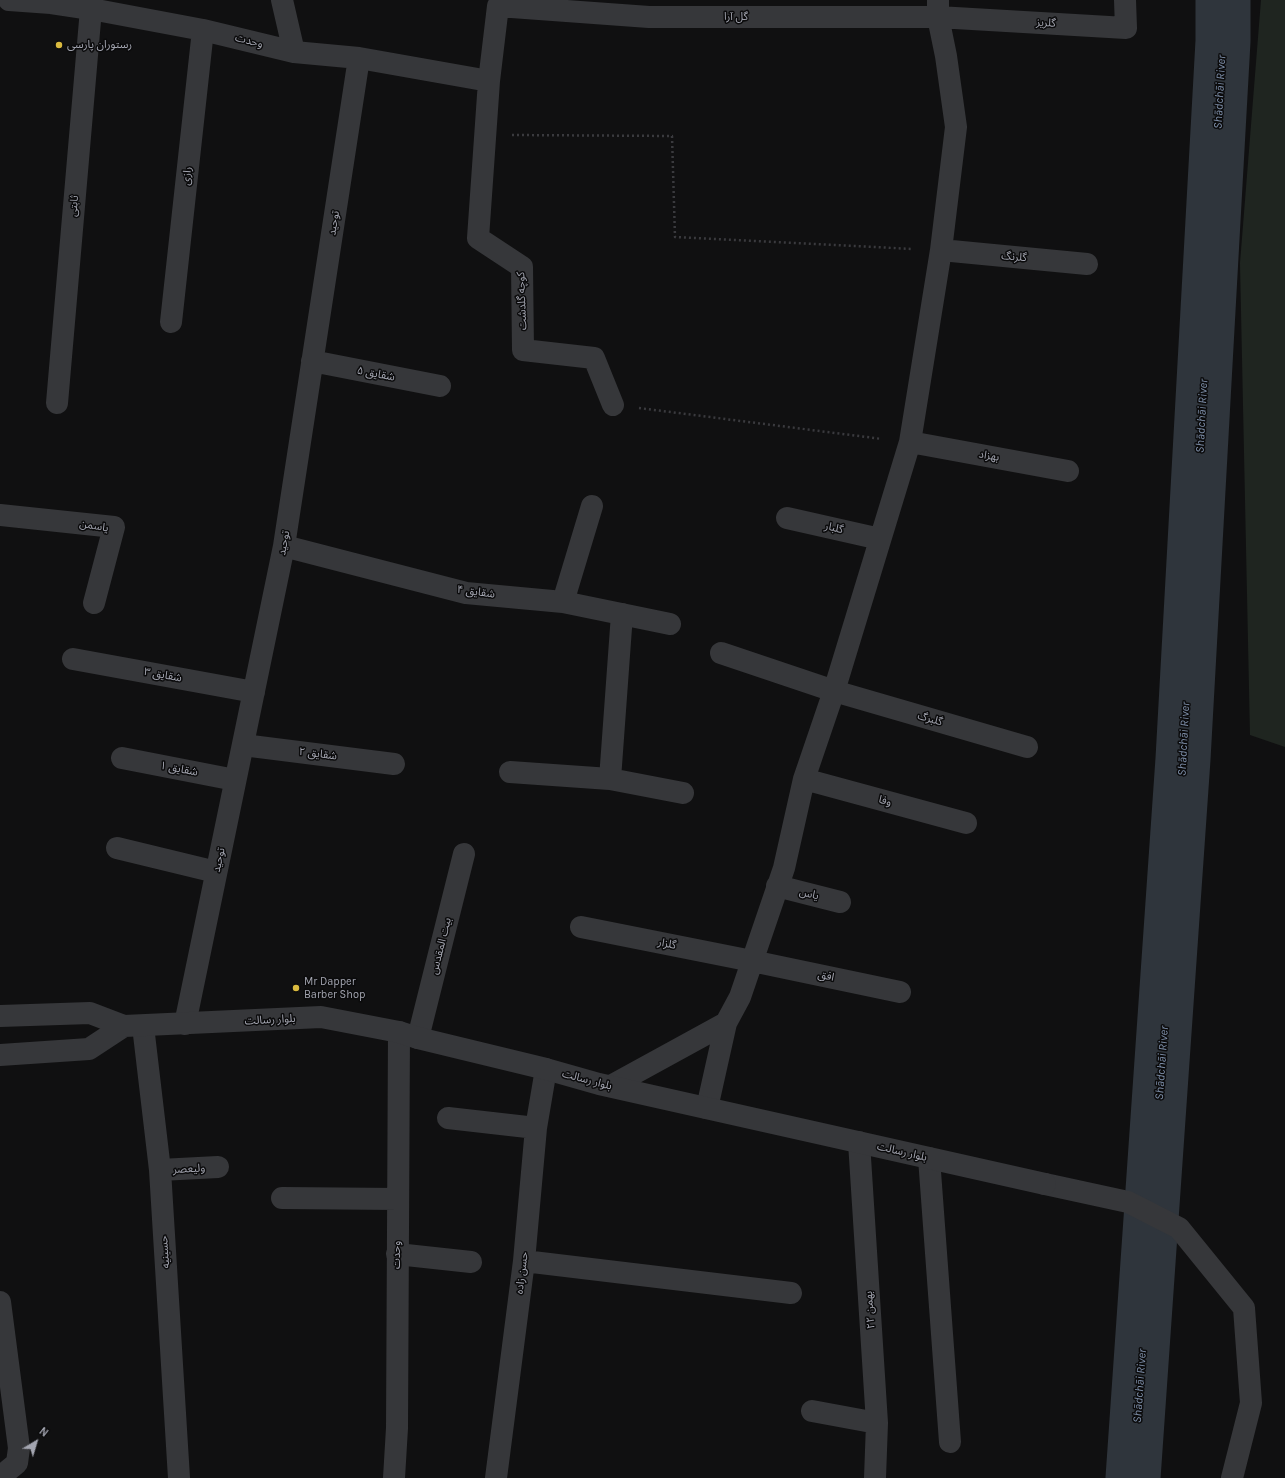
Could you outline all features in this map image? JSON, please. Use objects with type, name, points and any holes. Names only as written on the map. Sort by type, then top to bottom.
[{"type":"street","name":"وحدت","points":[[9,0],[51,1],[203,30],[294,52],[359,58],[489,81]]},
{"type":"street","points":[[282,0],[294,52]]},
{"type":"street","name":"گلریز","points":[[938,8],[1126,28],[1125,0]]},
{"type":"street","name":"گل آرا","points":[[489,81],[498,3],[649,8],[938,8]]},
{"type":"street","points":[[707,1108],[726,1023],[740,997],[784,868],[804,779],[834,691],[910,442],[941,250],[956,127],[938,8]]},
{"type":"street","name":"ثابتی","points":[[57,403],[92,9]]},
{"type":"street","name":"رازی","points":[[171,322],[203,30]]},
{"type":"street","name":"توحید","points":[[185,1024],[284,546],[359,58]]},
{"type":"street","name":"کوچه گلدشت","points":[[489,81],[478,238],[522,267],[523,350],[594,358],[613,405]]},
{"type":"street","name":"گلرنگ","points":[[941,250],[1087,264]]},
{"type":"street","name":"شقایق ۵","points":[[312,361],[440,386]]},
{"type":"street","name":"بهزاد","points":[[910,442],[1068,471]]},
{"type":"street","points":[[563,602],[592,506]]},
{"type":"street","name":"یاسمن","points":[[0,516],[114,527],[94,603]]},
{"type":"street","name":"گلبار","points":[[787,518],[880,539]]},
{"type":"street","name":"شقایق ۴","points":[[284,546],[466,592],[563,602],[670,624]]},
{"type":"street","points":[[610,779],[622,614]]},
{"type":"street","name":"گلبرگ","points":[[721,653],[834,691],[1027,747]]},
{"type":"street","name":"شقایق ۳","points":[[73,659],[254,692]]},
{"type":"street","name":"شقایق ۲","points":[[243,744],[394,764]]},
{"type":"street","name":"شقایق ۱","points":[[122,758],[235,780]]},
{"type":"street","points":[[510,772],[610,779],[683,793]]},
{"type":"street","name":"وفا","points":[[804,779],[966,823]]},
{"type":"street","points":[[117,848],[216,872]]},
{"type":"street","name":"بیت المقدس","points":[[409,1035],[464,854]]},
{"type":"street","name":"یاس","points":[[777,886],[840,902]]},
{"type":"street","name":"گلزار","points":[[581,927],[752,961]]},
{"type":"street","name":"افق","points":[[752,961],[900,992]]},
{"type":"street","name":"بلوار رسالت","points":[[0,1016],[90,1013],[133,1026],[321,1018],[409,1035],[611,1086],[1128,1202],[1179,1228],[1244,1308],[1251,1403],[1232,1478]]},
{"type":"street","points":[[611,1086],[726,1023]]},
{"type":"street","points":[[0,1055],[89,1049],[133,1026]]},
{"type":"street","name":"حسینیه","points":[[133,1026],[160,1170],[179,1478]]},
{"type":"street","name":"وحدت","points":[[394,1478],[397,1428],[398,1199],[409,1035]]},
{"type":"street","name":"حسن زاده","points":[[498,1478],[524,1261],[536,1128],[546,1069]]},
{"type":"street","points":[[448,1118],[536,1128]]},
{"type":"street","name":"۲۲ بهمن","points":[[860,1142],[877,1423],[875,1478]]},
{"type":"street","points":[[929,1158],[950,1442]]},
{"type":"street","name":"ولیعصر","points":[[160,1170],[218,1167]]},
{"type":"street","points":[[282,1198],[398,1199]]},
{"type":"street","points":[[397,1254],[471,1262]]},
{"type":"street","points":[[524,1261],[791,1293]]},
{"type":"street","points":[[0,1302],[4,1367],[19,1448],[18,1463],[0,1475]]},
{"type":"street","points":[[812,1411],[877,1423]]},
{"type":"path","points":[[486,134],[672,136],[675,236],[941,250]]},
{"type":"path","points":[[613,405],[910,442]]},
{"type":"shaded area","points":[[1261,0],[1285,0],[1285,747],[1250,735],[1240,263]]},
{"type":"waterway","name":"Shādchāi River","points":[[1133,1478],[1183,759],[1223,41],[1223,0]]},
{"type":"place","name":"رستوران پارسی","points":[[59,45]]},
{"type":"place","name":"Mr Dapper Barber Shop","points":[[296,988]]}]
